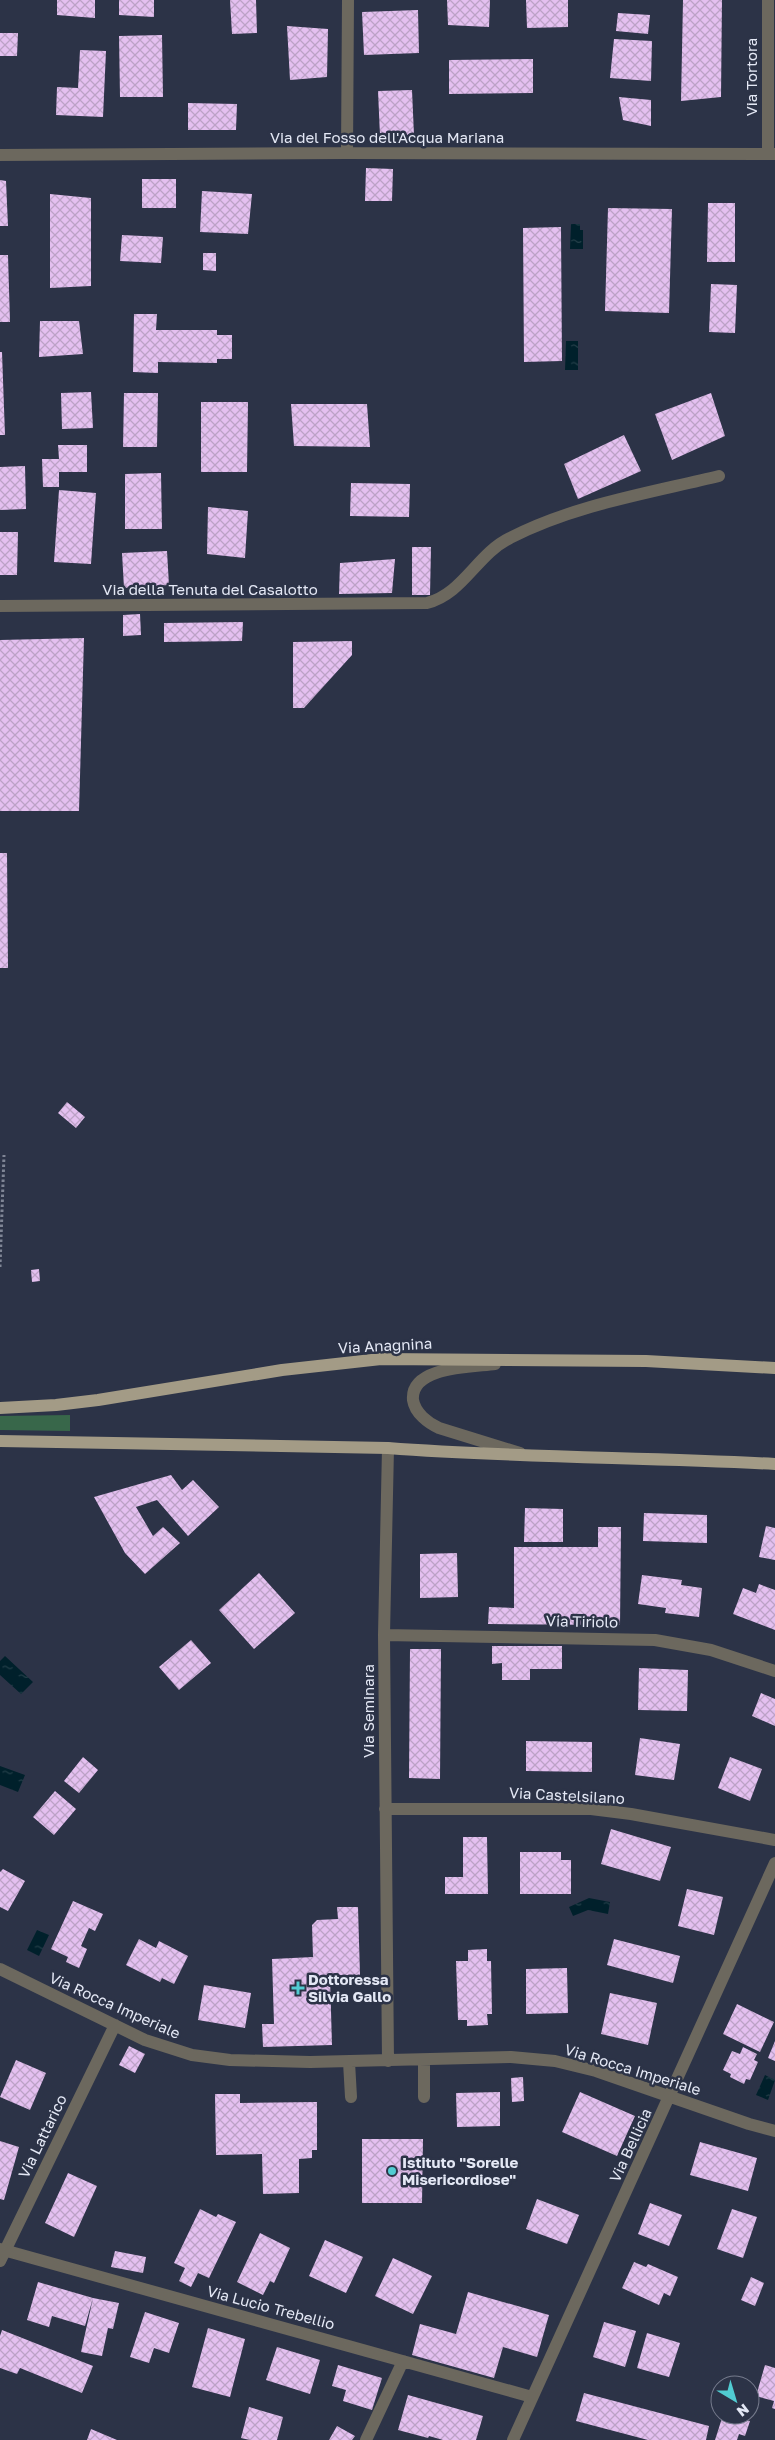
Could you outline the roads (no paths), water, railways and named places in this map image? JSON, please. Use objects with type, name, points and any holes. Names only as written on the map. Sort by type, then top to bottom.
[{"type":"main road","name":"Via Anagnina","points":[[0,1408],[56,1405],[98,1400],[282,1370],[356,1361],[567,1359],[775,1368]]},
{"type":"main road","points":[[0,1441],[388,1448],[450,1453],[666,1458],[775,1464]]},
{"type":"street","points":[[347,152],[348,0]]},
{"type":"street","name":"Via Tortora","points":[[768,0],[771,154]]},
{"type":"street","name":"Via del Fosso dell'Acqua Mariana","points":[[0,156],[347,152],[771,154]]},
{"type":"street","name":"Via della Tenuta del Casalotto","points":[[0,606],[421,604],[434,602],[447,596],[497,545],[551,519],[719,476]]},
{"type":"street","points":[[526,1455],[433,1425],[416,1409],[413,1396],[416,1387],[424,1378],[450,1369],[567,1359]]},
{"type":"street","name":"Via Seminara","points":[[388,1448],[384,1636],[388,2061]]},
{"type":"street","name":"Via Tiriolo","points":[[384,1636],[655,1640],[711,1650],[775,1670]]},
{"type":"street","name":"Via Castelsilano","points":[[385,1808],[591,1809],[631,1814],[775,1840]]},
{"type":"street","name":"Via Bellicia","points":[[513,2440],[775,1863]]},
{"type":"street","name":"Via Rocca Imperiale","points":[[0,1970],[160,2046],[198,2056],[230,2060],[310,2062],[511,2057],[555,2061],[583,2066],[749,2124],[775,2131]]},
{"type":"street","name":"Via Lattarico","points":[[2,2254],[114,2025]]},
{"type":"street","points":[[424,2060],[424,2097]]},
{"type":"street","points":[[349,2062],[351,2097]]},
{"type":"street","name":"Via Lucio Trebellio","points":[[2,2254],[532,2397]]},
{"type":"street","points":[[366,2440],[403,2361]]},
{"type":"water","points":[[571,224],[580,224],[580,230],[583,230],[583,249],[570,249]]},
{"type":"water","points":[[566,341],[578,341],[578,370],[565,370]]},
{"type":"water","points":[[5,1656],[33,1682],[21,1694],[0,1675],[0,1661]]},
{"type":"water","points":[[0,1766],[25,1775],[18,1792],[0,1785]]},
{"type":"water","points":[[589,1898],[610,1902],[608,1914],[588,1910],[573,1916],[569,1907]]},
{"type":"water","points":[[37,1930],[49,1935],[39,1956],[27,1950]]},
{"type":"water","points":[[765,2075],[775,2080],[768,2100],[756,2095]]},
{"type":"place","name":"Dottoressa Silvia Gallo","points":[[298,1988]]},
{"type":"place","name":"Istituto \"Sorelle Misericordiose\"","points":[[392,2171]]}]
